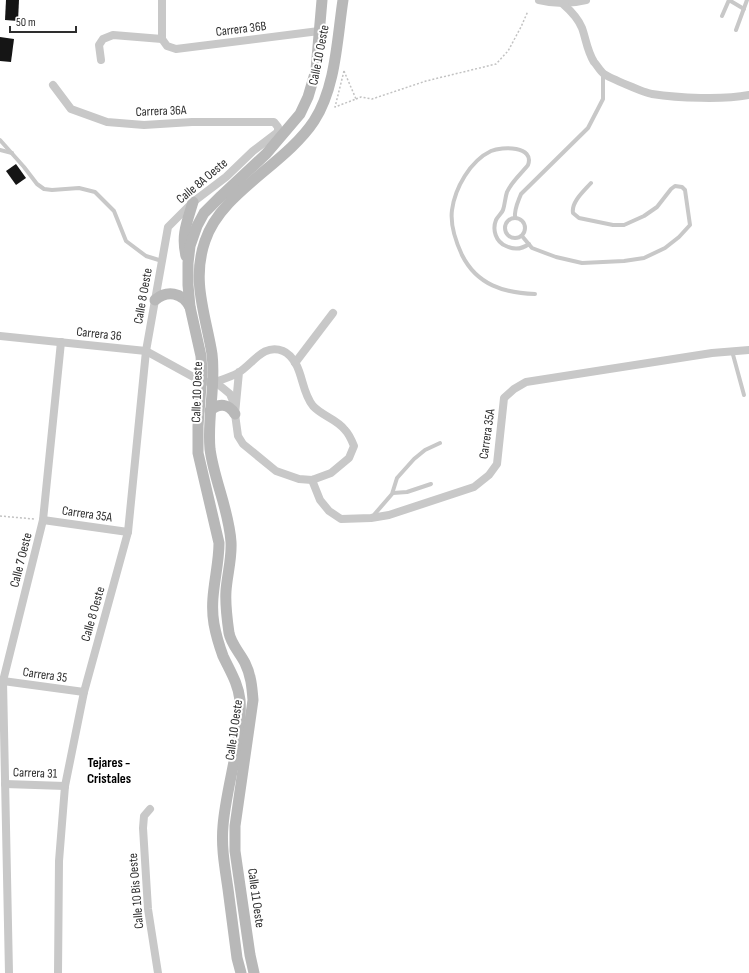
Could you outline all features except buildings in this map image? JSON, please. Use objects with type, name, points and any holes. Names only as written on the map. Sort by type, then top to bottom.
[{"type":"main road","name":"Calle 10 Oeste","points":[[235,826],[253,700],[252,683],[245,664],[230,636],[225,607],[231,542],[210,450],[210,411],[207,382],[202,372],[201,356],[190,307],[188,263],[196,226],[204,213],[220,196],[266,154],[300,114],[313,83],[319,50],[322,0]]},
{"type":"main road","name":"Calle 10 Oeste","points":[[223,826],[239,724],[240,701],[238,686],[217,640],[212,608],[219,557],[219,543],[198,453],[198,426],[212,354],[199,285],[200,263],[205,241],[216,220],[229,202],[296,143],[314,121],[323,102],[331,78],[343,0]]},
{"type":"main road","points":[[188,263],[184,248],[183,234],[193,202]]},
{"type":"main road","points":[[155,300],[167,293],[174,293],[187,300],[190,307]]},
{"type":"main road","points":[[210,411],[217,406],[226,406],[233,410],[235,414]]},
{"type":"main road","name":"Calle 11 Oeste","points":[[223,826],[222,853],[241,973]]},
{"type":"main road","name":"Calle 11 Oeste","points":[[235,826],[235,851],[254,973]]},
{"type":"street","points":[[101,60],[99,45],[103,39],[108,37],[114,35],[162,39],[162,0]]},
{"type":"street","points":[[539,0],[563,4],[586,0]]},
{"type":"street","points":[[563,4],[578,19],[587,47],[594,61],[603,73],[650,94],[696,98],[740,97],[749,95]]},
{"type":"street","name":"Carrera 36B","points":[[162,39],[167,46],[176,49],[319,31]]},
{"type":"street","name":"Carrera 36A","points":[[53,85],[71,108],[107,122],[144,125],[192,122],[274,122],[278,126],[278,132]]},
{"type":"street","name":"Calle 8A Oeste","points":[[162,261],[168,227],[193,202],[278,132]]},
{"type":"street","name":"Calle 8 Oeste","points":[[58,973],[59,861],[65,786],[84,692],[128,532],[146,351],[162,261]]},
{"type":"street","points":[[296,363],[333,314]]},
{"type":"street","name":"Carrera 36","points":[[0,336],[146,351],[197,379],[224,389],[230,394],[233,400],[235,414]]},
{"type":"street","name":"Calle 7 Oeste","points":[[9,973],[3,681],[43,520],[61,342]]},
{"type":"street","points":[[207,382],[239,372],[268,350],[275,349],[285,352],[296,363],[306,396],[313,406],[342,426],[346,431],[354,446],[349,458],[331,473],[312,480],[299,479],[276,471],[243,444],[238,436],[235,414],[239,372]]},
{"type":"street","name":"Carrera 35A","points":[[312,480],[320,500],[329,511],[341,519],[371,518],[389,515],[474,487],[489,475],[497,464],[504,398],[514,389],[526,382],[712,353],[749,350]]},
{"type":"street","name":"Carrera 35A","points":[[43,520],[128,532]]},
{"type":"street","name":"Carrera 35","points":[[3,681],[84,692]]},
{"type":"street","name":"Carrera 31","points":[[4,784],[65,786]]},
{"type":"street","name":"Calle 10 Bis Oeste","points":[[150,809],[144,816],[143,828],[148,909],[158,973]]},
{"type":"lane","points":[[722,16],[729,0],[744,9]]},
{"type":"lane","points":[[736,30],[747,0]]},
{"type":"lane","points":[[515,218],[514,212],[521,194],[588,128],[603,99],[603,73]]},
{"type":"lane","points":[[0,140],[37,184],[44,189],[52,190],[79,188],[95,192],[114,211],[126,241],[146,256],[162,261]]},
{"type":"lane","points":[[529,244],[519,249],[508,247],[499,241],[495,231],[496,220],[503,211],[507,193],[530,161],[521,150],[506,148],[490,151],[469,168],[460,185],[452,210],[453,228],[456,240],[469,267],[485,281],[504,291],[516,294],[535,294]]},
{"type":"lane","points":[[0,150],[12,153]]},
{"type":"lane","points":[[522,236],[532,248],[556,257],[582,263],[624,261],[644,258],[665,248],[679,237],[690,225],[684,190],[679,186],[675,186],[671,189],[657,207],[650,212],[624,225],[579,218],[573,213],[572,209],[574,204],[591,183]]},
{"type":"lane","points":[[515,218],[520,219],[525,223],[526,229],[519,238],[513,238],[508,235],[505,230],[506,224],[509,220],[515,218]]},
{"type":"lane","points":[[732,351],[744,395]]},
{"type":"lane","points":[[371,518],[393,493],[397,478],[414,459],[425,450],[440,443]]},
{"type":"lane","points":[[393,493],[407,492],[431,484]]},
{"type":"path","points":[[356,99],[344,71],[335,107],[356,99],[361,97],[372,99],[426,82],[496,64],[508,50],[521,28],[528,11]]},
{"type":"path","points":[[0,516],[43,520]]},
{"type":"district","name":"Tejares - Cristales","points":[[109,770]]}]
